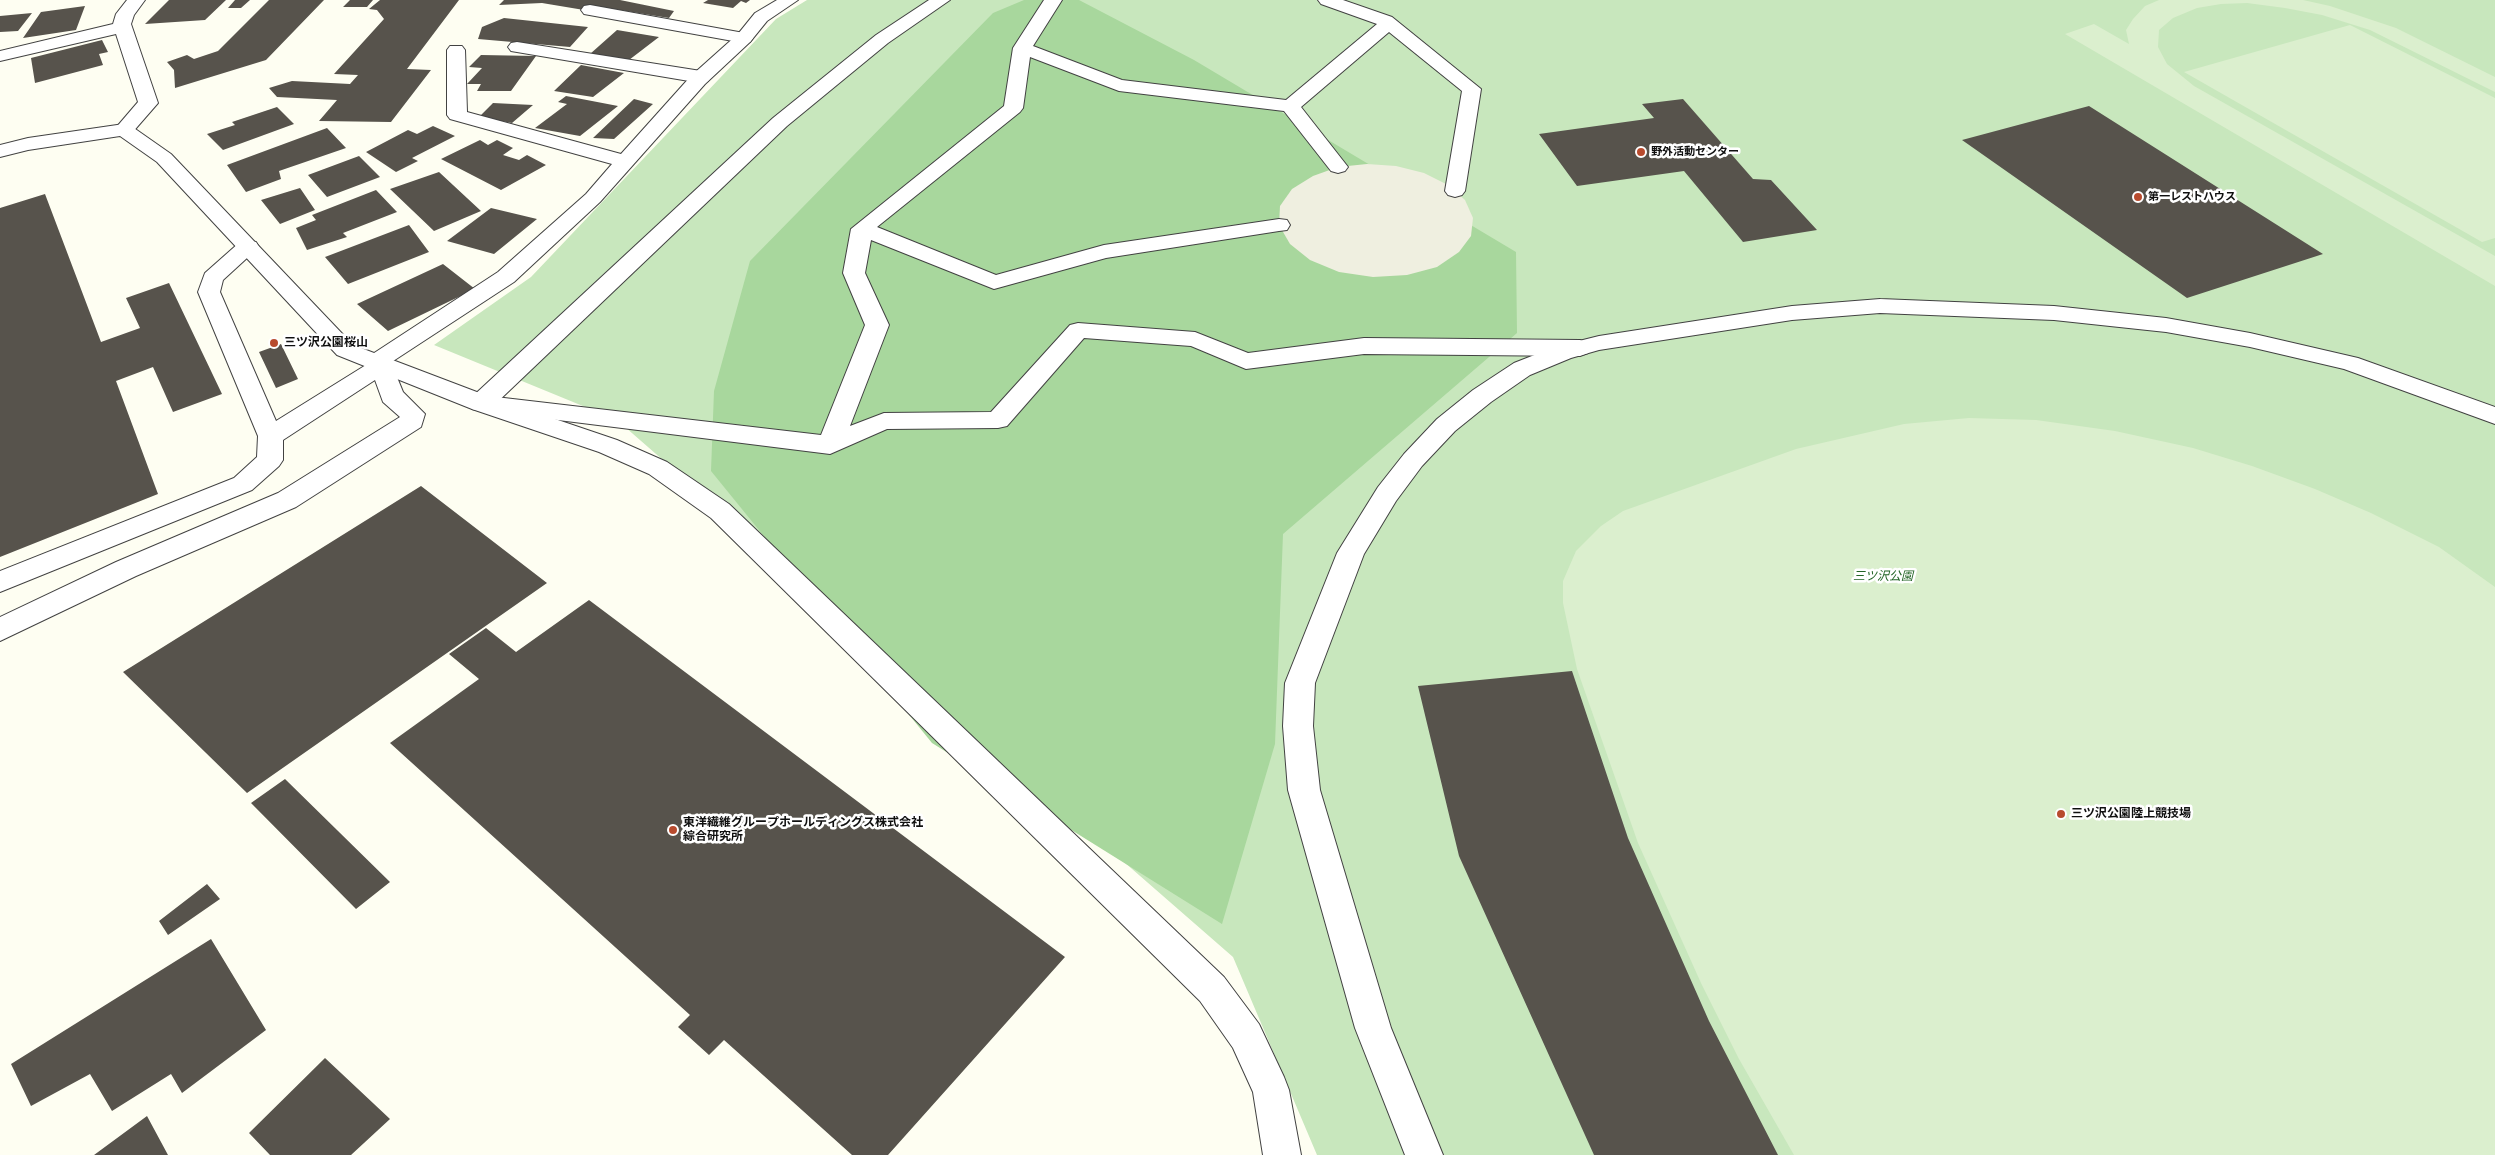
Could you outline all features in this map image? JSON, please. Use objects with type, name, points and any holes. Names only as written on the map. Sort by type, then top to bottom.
[{"type":"street","points":[[0,151],[28,144],[124,130],[148,103],[122,24],[125,14],[136,0]]},
{"type":"street","points":[[270,436],[506,277],[593,198],[701,77],[744,38],[761,17],[789,0]]},
{"type":"street","points":[[481,403],[780,122],[882,39],[941,0]]},
{"type":"street","points":[[830,445],[877,325],[854,273],[862,229],[1013,108],[1022,48],[1053,0]]},
{"type":"street","points":[[1327,0],[1389,23],[1472,89],[1455,191]]},
{"type":"street","points":[[590,10],[744,38]]},
{"type":"street","points":[[1290,106],[1389,23]]},
{"type":"street","points":[[0,56],[123,28]]},
{"type":"street","points":[[517,47],[701,77]]},
{"type":"street","points":[[1022,48],[1119,85],[1290,106],[1338,168]]},
{"type":"street","points":[[456,50],[457,115],[625,161]]},
{"type":"street","points":[[124,130],[164,158],[345,350],[481,403],[608,446],[658,468],[720,511],[1212,989],[1246,1036],[1271,1090],[1282,1155]]},
{"type":"street","points":[[862,229],[994,282],[1104,252],[1279,225]]},
{"type":"street","points":[[0,582],[243,484],[270,460],[270,436],[209,292],[213,278],[248,247]]},
{"type":"street","points":[[1424,1155],[1373,1028],[1332,892],[1304,790],[1298,726],[1300,683],[1351,553],[1387,494],[1413,460],[1446,425],[1482,396],[1522,369],[1580,348],[1608,341],[1792,313],[1880,306],[2054,313],[2166,325],[2250,340],[2350,363],[2495,416]]},
{"type":"street","points":[[481,403],[830,445],[884,420],[998,420],[1078,330],[1196,339],[1246,361],[1364,346],[1580,348]]},
{"type":"street","points":[[0,630],[126,569],[286,500],[412,422],[413,414],[392,396],[379,363]]},
{"type":"green space","name":"三ツ沢公園","points":[[807,0],[2495,0],[2495,1155],[1317,1155],[1233,957],[617,420],[434,345],[531,277],[776,19]]},
{"type":"green space","points":[[1024,0],[1079,0],[1194,60],[1516,252],[1517,333],[1283,534],[1275,744],[1222,924],[932,743],[711,471],[714,391],[750,261],[993,13]]},
{"type":"green space","points":[[2159,0],[2303,0],[2330,6],[2396,28],[2495,77],[2495,92],[2370,30],[2322,15],[2285,8],[2247,3],[2221,4],[2197,8],[2173,18],[2159,30],[2158,47],[2167,64],[2194,86],[2495,256],[2495,286],[2065,34],[2094,24],[2129,44],[2126,30],[2133,19],[2145,6]]},
{"type":"green space","points":[[2350,25],[2495,98],[2495,238],[2482,242],[2184,72]]},
{"type":"green space","name":"三ツ沢公園陸上競技場","points":[[1969,418],[2036,420],[2115,431],[2193,448],[2252,466],[2315,489],[2371,513],[2439,547],[2495,587],[2495,1155],[1794,1155],[1739,1059],[1701,983],[1638,843],[1577,669],[1563,603],[1563,581],[1576,551],[1601,526],[1623,511],[1796,449],[1904,424]]},
{"type":"shaded area","points":[[1367,164],[1396,166],[1424,173],[1448,185],[1465,200],[1473,218],[1471,236],[1459,252],[1437,267],[1407,275],[1373,277],[1339,272],[1310,260],[1290,244],[1279,225],[1280,206],[1292,189],[1313,176],[1338,167]]},
{"type":"building","points":[[169,0],[226,0],[205,20],[145,24]]},
{"type":"building","points":[[235,0],[250,0],[241,8],[228,8]]},
{"type":"building","points":[[269,0],[324,0],[266,60],[175,88],[174,70],[167,62],[187,55],[194,59],[218,51]]},
{"type":"building","points":[[350,0],[373,0],[367,7],[343,7]]},
{"type":"building","points":[[380,0],[459,0],[407,69],[431,70],[391,122],[319,121],[337,100],[277,97],[269,88],[292,81],[350,84],[358,75],[334,74],[384,19],[377,10],[369,9]]},
{"type":"building","points":[[504,0],[620,0],[674,11],[669,18],[589,5],[584,10],[542,3],[499,5]]},
{"type":"building","points":[[708,0],[750,0],[746,3],[741,1],[733,8],[703,3]]},
{"type":"building","points":[[85,6],[76,30],[23,38],[41,12]]},
{"type":"building","points":[[32,13],[18,31],[0,32],[0,16]]},
{"type":"building","points":[[504,18],[588,27],[570,47],[478,39],[482,27]]},
{"type":"building","points":[[617,30],[659,37],[629,60],[590,54]]},
{"type":"building","points":[[102,40],[108,52],[99,54],[103,65],[35,83],[31,58]]},
{"type":"building","points":[[481,55],[536,56],[511,91],[477,91],[481,84],[467,84],[482,68],[469,67]]},
{"type":"building","points":[[581,65],[624,73],[593,97],[554,91]]},
{"type":"building","points":[[566,96],[618,106],[580,136],[535,128],[567,104],[558,102]]},
{"type":"building","points":[[634,99],[653,104],[614,139],[593,138]]},
{"type":"building","name":"野外活動センター","points":[[1683,99],[1753,179],[1771,180],[1817,230],[1743,242],[1684,171],[1577,186],[1539,134],[1654,118],[1642,104]]},
{"type":"building","points":[[493,103],[533,105],[512,123],[479,117]]},
{"type":"building","name":"第一レストハウス","points":[[2089,106],[2323,254],[2187,298],[1962,140]]},
{"type":"building","points":[[277,107],[294,124],[223,150],[207,134],[235,125],[232,122]]},
{"type":"building","points":[[433,126],[455,136],[412,158],[418,161],[396,172],[366,152],[408,130],[417,134]]},
{"type":"building","points":[[327,128],[346,148],[279,171],[281,179],[246,192],[227,165]]},
{"type":"building","points":[[480,140],[488,145],[497,140],[513,148],[503,155],[519,160],[527,155],[546,165],[501,190],[441,159]]},
{"type":"building","points":[[359,156],[380,177],[327,197],[308,175]]},
{"type":"building","points":[[439,172],[481,211],[434,231],[390,189]]},
{"type":"building","points":[[300,188],[315,210],[280,224],[261,200]]},
{"type":"building","points":[[376,190],[397,212],[343,233],[347,237],[307,250],[296,228],[316,220],[312,215]]},
{"type":"building","points":[[45,194],[101,342],[140,328],[126,298],[169,283],[222,394],[173,412],[153,367],[116,381],[158,494],[0,557],[0,208]]},
{"type":"building","points":[[491,208],[537,219],[494,254],[447,241]]},
{"type":"building","points":[[409,225],[429,252],[348,284],[325,257]]},
{"type":"building","points":[[443,264],[475,289],[388,331],[357,304]]},
{"type":"building","points":[[281,344],[298,379],[276,388],[259,352]]},
{"type":"building","points":[[421,486],[547,583],[247,793],[123,672]]},
{"type":"building","points":[[589,600],[1065,957],[888,1155],[852,1155],[724,1040],[709,1055],[678,1027],[690,1015],[390,743],[479,679],[449,654],[486,628],[516,652]]},
{"type":"building","points":[[1572,671],[1628,838],[1709,1021],[1778,1155],[1594,1155],[1459,856],[1418,686]]},
{"type":"building","points":[[285,779],[390,882],[356,909],[251,803]]},
{"type":"building","points":[[207,884],[220,899],[168,935],[159,921]]},
{"type":"building","points":[[211,939],[266,1030],[182,1093],[171,1074],[112,1111],[90,1074],[31,1106],[11,1064]]},
{"type":"building","points":[[325,1058],[390,1119],[351,1155],[270,1155],[249,1133]]},
{"type":"building","points":[[147,1116],[168,1155],[94,1155]]},
{"type":"place","name":"野外活動センター","points":[[1641,152]]},
{"type":"place","name":"第一レストハウス","points":[[2138,197]]},
{"type":"place","name":"三ツ沢公園桜山","points":[[274,343]]},
{"type":"place","name":"三ツ沢公園陸上競技場","points":[[2061,814]]},
{"type":"place","name":"東洋繊維グループホールディングス株式会社 綜合研究所","points":[[673,830]]}]
